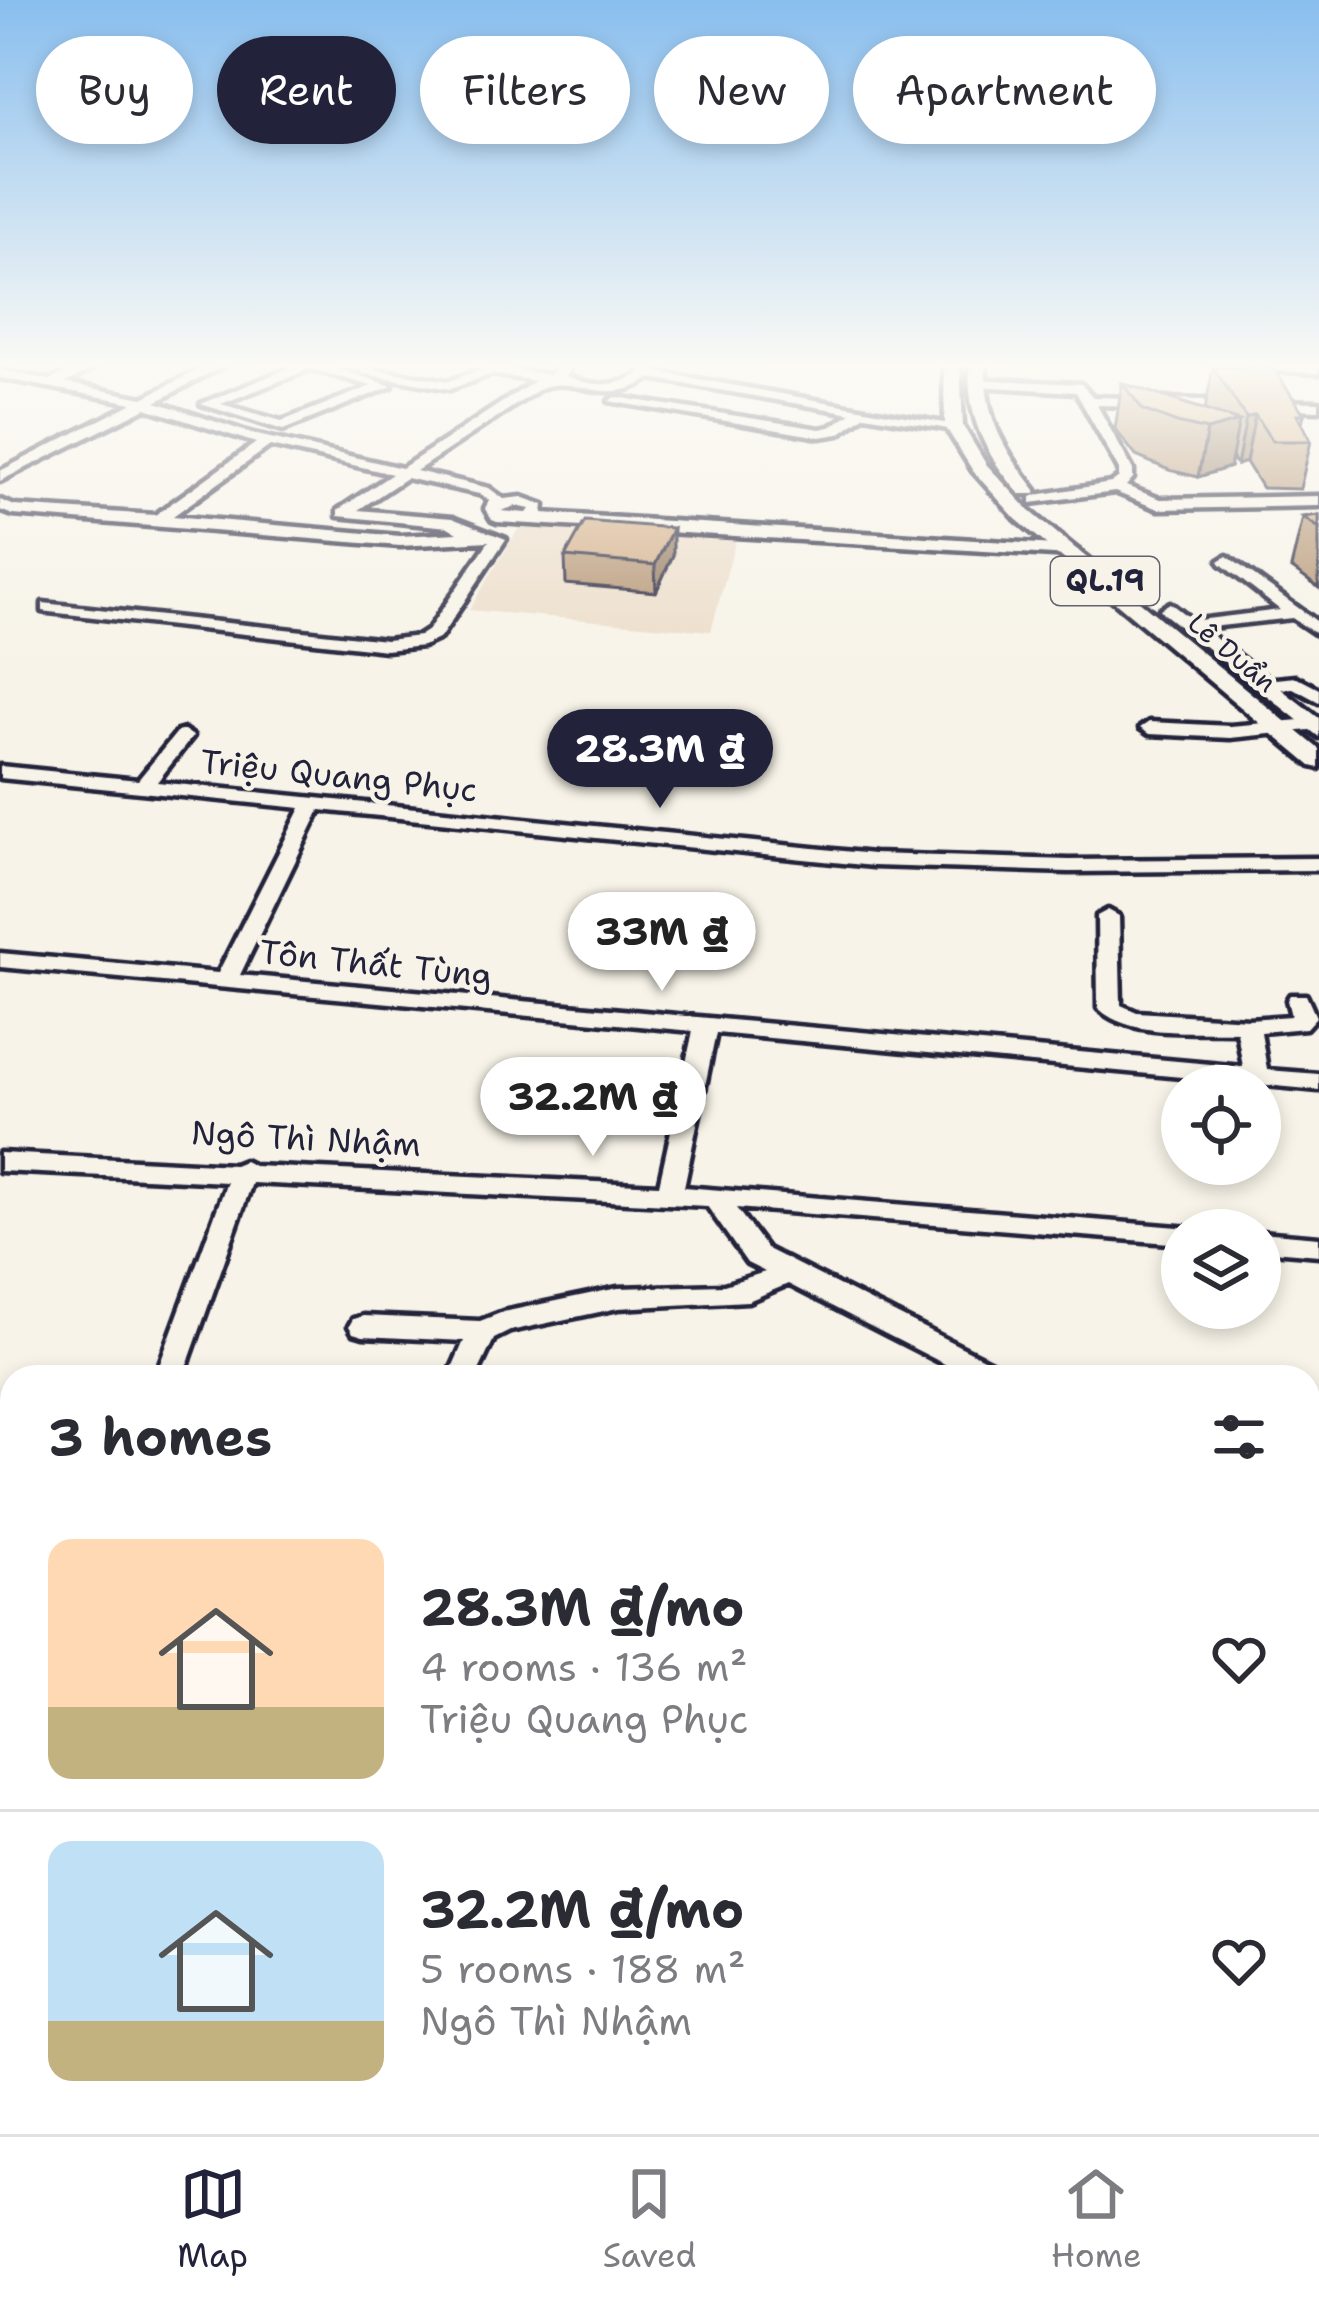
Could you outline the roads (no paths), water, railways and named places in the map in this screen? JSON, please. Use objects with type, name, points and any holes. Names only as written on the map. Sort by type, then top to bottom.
[{"type":"main road","name":"Lê Duẩn","points":[[978,465],[1023,515],[1319,761]]},
{"type":"main road","name":"Lê Duẩn","points":[[1003,465],[1036,500],[1316,727]]},
{"type":"street","points":[[160,518],[235,465]]},
{"type":"street","points":[[368,465],[484,491],[498,505],[521,502],[536,512],[1062,545]]},
{"type":"street","points":[[412,465],[343,513],[452,523],[473,535]]},
{"type":"street","points":[[1115,488],[1126,478],[1123,465]]},
{"type":"street","points":[[1036,500],[1115,488],[1158,504],[1319,501]]},
{"type":"street","points":[[618,518],[626,496]]},
{"type":"street","points":[[0,505],[14,510],[160,518],[417,543],[495,535],[496,544],[434,634],[423,641],[386,645],[49,607]]},
{"type":"street","points":[[1227,561],[1319,631]]},
{"type":"street","points":[[1184,621],[1288,608]]},
{"type":"street","points":[[1264,685],[1296,682],[1319,697]]},
{"type":"street","points":[[1149,728],[1316,727]]},
{"type":"street","points":[[142,788],[184,736]]},
{"type":"street","name":"Triệu Quang Phục","points":[[0,772],[873,860],[1024,866],[1319,864]]},
{"type":"street","points":[[226,981],[312,806]]},
{"type":"street","points":[[1108,916],[1110,1008],[1133,1019],[1248,1027],[1303,1021],[1298,1000]]},
{"type":"street","name":"Tôn Thất Tùng","points":[[0,961],[1161,1068]]},
{"type":"street","points":[[1248,1027],[1254,1065]]},
{"type":"street","points":[[670,1194],[705,1028]]},
{"type":"street","name":"Tôn Thất Tùng","points":[[1281,1078],[1319,1082]]},
{"type":"street","name":"Ngô Thì Nhậm","points":[[1,1164],[244,1170],[670,1194],[1161,1233]]},
{"type":"street","points":[[173,1365],[244,1170]]},
{"type":"street","points":[[716,1197],[757,1256],[784,1274],[970,1365]]},
{"type":"street","points":[[1281,1243],[1319,1246]]},
{"type":"street","points":[[363,1326],[483,1332],[503,1322],[589,1302],[724,1295],[784,1274]]},
{"type":"street","points":[[468,1365],[483,1332]]}]
